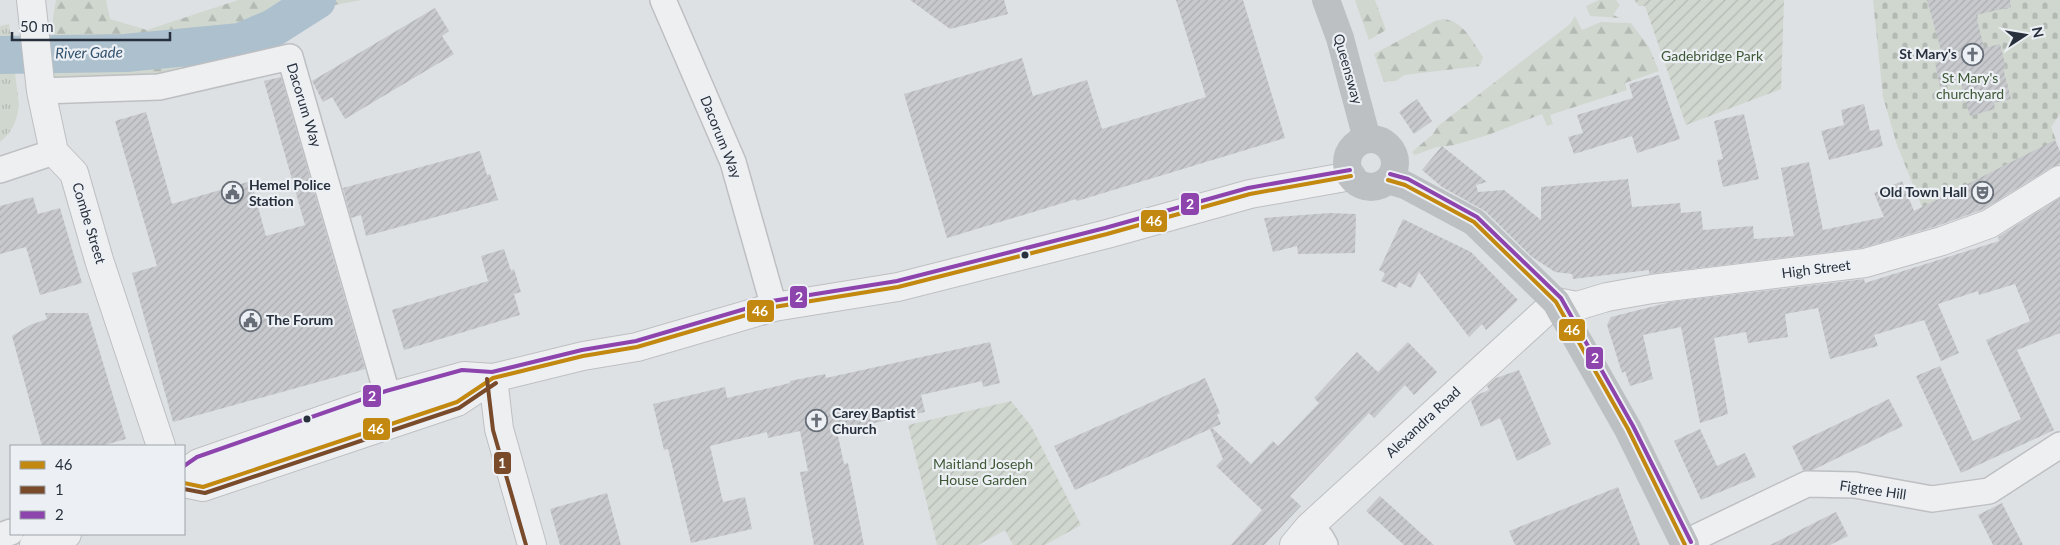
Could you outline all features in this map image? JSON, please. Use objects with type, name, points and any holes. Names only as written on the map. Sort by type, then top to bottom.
[{"type":"main road","name":"Queensway","points":[[1326,0],[1340,38],[1366,140]]},
{"type":"main road","points":[[1366,140],[1379,140],[1393,152],[1394,170],[1388,180],[1376,187],[1362,185],[1351,176],[1348,163],[1351,151],[1355,146],[1366,140]]},
{"type":"main road","points":[[1388,180],[1405,185],[1474,222],[1556,302],[1628,429],[1685,544]]},
{"type":"street","name":"Dacorum Way","points":[[663,0],[733,162],[774,308]]},
{"type":"street","points":[[0,170],[54,152],[40,84],[32,13]]},
{"type":"street","name":"Dacorum Way","points":[[40,84],[159,87],[290,56],[388,397]]},
{"type":"street","name":"Combe Street","points":[[54,152],[74,173],[99,260],[161,445]]},
{"type":"street","points":[[185,472],[199,463],[388,397],[464,376],[494,378],[583,356],[637,347],[774,308],[898,287],[1107,234],[1250,194],[1351,176]]},
{"type":"street","name":"High Street","points":[[1556,302],[1577,306],[1652,289],[1864,263],[1942,241],[1989,224],[2060,180]]},
{"type":"street","name":"Alexandra Road","points":[[1309,539],[1556,302]]},
{"type":"street","points":[[185,483],[203,487],[457,402],[494,378]]},
{"type":"street","points":[[494,378],[499,429],[532,545]]},
{"type":"street","name":"Figtree Hill","points":[[1685,544],[1807,484],[1855,485],[1932,499],[1989,491],[2060,445]]},
{"type":"street","points":[[34,545],[64,535]]},
{"type":"green space","points":[[56,0],[106,0],[110,19],[147,30],[238,0],[362,0],[335,5],[276,34],[272,48],[150,83],[53,80],[53,17]]},
{"type":"green space","points":[[1355,0],[1375,0],[1386,30],[1369,40]]},
{"type":"green space","points":[[1599,0],[1616,0],[1620,5],[1613,15],[1621,18],[1590,16],[1586,6]]},
{"type":"green space","name":"Gadebridge Park","points":[[1634,0],[1784,0],[1781,89],[1686,125],[1645,6],[1639,6]]},
{"type":"green space","name":"St Mary's churchyard","points":[[1873,0],[2060,0],[2060,114],[2051,127],[2056,140],[1922,207],[1897,145],[1883,97]]},
{"type":"green space","points":[[1575,16],[1582,30],[1601,22],[1631,23],[1649,47],[1659,71],[1625,83],[1627,90],[1550,115],[1553,124],[1547,126],[1542,114],[1488,135],[1454,145],[1437,147],[1415,155],[1412,152],[1433,134],[1438,126],[1570,24]]},
{"type":"green space","points":[[1444,19],[1457,24],[1472,39],[1483,57],[1480,66],[1404,75],[1396,81],[1384,82],[1374,54],[1435,21]]},
{"type":"green space","points":[[9,24],[19,105],[13,126],[0,142],[0,26]]},
{"type":"green space","name":"Maitland Joseph House Garden","points":[[1011,401],[1031,426],[1081,525],[1045,545],[1013,545],[1005,530],[978,545],[937,545],[908,425]]},
{"type":"building","points":[[910,0],[1004,0],[1008,14],[950,29]]},
{"type":"building","points":[[1176,0],[1243,0],[1285,138],[947,238],[904,94],[1022,58],[1033,96],[1087,80],[1102,129],[1206,97]]},
{"type":"building","name":"St Mary's","points":[[1927,0],[2010,0],[2011,7],[1976,15],[1984,48],[2000,44],[2006,68],[2003,68],[2011,99],[1994,103],[1995,109],[1970,116],[1961,82],[1940,87],[1935,63],[1944,61]]},
{"type":"building","points":[[435,8],[449,31],[442,36],[454,54],[345,119],[332,97],[323,102],[312,81]]},
{"type":"building","points":[[1659,75],[1680,139],[1637,153],[1632,136],[1574,154],[1568,137],[1583,133],[1577,115],[1633,98],[1629,84]]},
{"type":"building","name":"The Forum","points":[[281,77],[365,369],[173,422],[132,273],[157,266],[115,121],[146,112],[172,204],[251,181],[266,236],[305,225],[264,81]]},
{"type":"building","points":[[1417,99],[1432,121],[1414,134],[1399,112]]},
{"type":"building","points":[[1864,104],[1870,131],[1879,129],[1883,146],[1829,160],[1821,131],[1844,125],[1841,110]]},
{"type":"building","points":[[1744,114],[1759,179],[1723,187],[1717,160],[1723,159],[1714,121]]},
{"type":"building","points":[[2055,140],[2060,151],[2060,164],[1984,209],[1937,226],[1862,248],[1649,274],[1649,270],[1573,279],[1572,274],[1555,272],[1532,257],[1485,211],[1442,187],[1422,170],[1442,146],[1487,182],[1476,185],[1478,192],[1504,190],[1541,220],[1541,187],[1628,179],[1632,207],[1680,203],[1681,213],[1701,211],[1703,230],[1753,226],[1754,239],[1794,236],[1781,168],[1809,162],[1823,230],[1884,217],[1874,193],[1902,181],[1914,211]]},
{"type":"building","points":[[480,151],[487,175],[490,174],[498,200],[366,236],[361,215],[351,218],[343,188]]},
{"type":"building","points":[[33,197],[38,214],[60,208],[82,283],[40,295],[26,247],[0,254],[0,206]]},
{"type":"building","points":[[2060,198],[2060,333],[2017,350],[2054,430],[1961,473],[1916,376],[1940,366],[1973,441],[2021,419],[1986,340],[2030,321],[2015,284],[1979,295],[1978,291],[1938,304],[1959,353],[1941,361],[1924,320],[1874,335],[1878,346],[1830,359],[1818,308],[1785,314],[1788,337],[1748,343],[1746,332],[1714,338],[1728,414],[1700,423],[1681,327],[1643,335],[1653,379],[1630,386],[1625,371],[1622,373],[1607,325],[1611,317],[1671,302],[1864,279],[1865,283],[1999,241],[1998,237]]},
{"type":"building","points":[[1330,213],[1356,214],[1355,253],[1298,254],[1297,246],[1273,252],[1264,218]]},
{"type":"building","points":[[1403,219],[1471,252],[1518,300],[1486,330],[1482,324],[1469,337],[1419,272],[1411,288],[1399,282],[1396,288],[1381,281],[1385,273],[1379,270]]},
{"type":"building","points":[[504,249],[511,271],[514,269],[521,292],[514,294],[520,315],[404,350],[392,310],[488,281],[481,256]]},
{"type":"building","points":[[45,313],[88,313],[126,439],[105,445],[42,445],[12,336],[30,325],[47,319]]},
{"type":"building","points":[[990,342],[1000,383],[983,387],[982,381],[921,395],[925,412],[837,431],[844,464],[848,463],[864,545],[814,545],[800,472],[808,471],[800,431],[768,438],[767,432],[710,446],[723,502],[745,497],[752,529],[691,543],[668,449],[664,450],[653,404],[725,387],[727,398],[790,383],[790,381],[825,374],[826,378]]},
{"type":"building","points":[[1408,342],[1437,372],[1414,395],[1405,385],[1374,418],[1369,413],[1290,496],[1301,506],[1264,545],[1231,545],[1262,510],[1216,466],[1223,459],[1210,429],[1075,490],[1054,446],[1205,378],[1220,413],[1217,415],[1221,424],[1212,428],[1251,464],[1273,441],[1278,446],[1319,403],[1314,398],[1357,352],[1378,372]]},
{"type":"building","points":[[1519,370],[1551,444],[1517,461],[1500,418],[1481,427],[1471,401],[1477,395],[1489,390],[1487,386],[1496,378]]},
{"type":"building","points":[[1889,399],[1903,426],[1813,470],[1803,470],[1792,446]]},
{"type":"building","points":[[1700,429],[1717,466],[1745,453],[1756,477],[1701,500],[1674,441]]},
{"type":"building","points":[[1618,487],[1640,545],[1515,545],[1509,531]]},
{"type":"building","points":[[607,493],[621,545],[560,545],[550,509]]},
{"type":"building","points":[[1380,496],[1434,545],[1404,545],[1366,511]]},
{"type":"building","points":[[2002,503],[2023,545],[1993,545],[1978,515]]},
{"type":"building","points":[[1836,512],[1848,536],[1830,545],[1770,545]]},
{"type":"waterway","name":"River Gade","points":[[0,55],[125,53],[240,42],[273,28],[317,0]]},
{"type":"transit line","name":"2","points":[[185,465],[197,457],[386,391],[462,370],[492,372],[582,350],[636,341],[772,301],[897,281],[1105,228],[1248,188],[1350,170]]},
{"type":"transit line","name":"2","points":[[1390,174],[1408,179],[1477,217],[1561,298],[1633,426],[1691,542]]},
{"type":"transit line","name":"46","points":[[185,483],[203,487],[457,402],[493,378],[583,356],[637,347],[774,307],[898,287],[1107,234],[1250,194],[1351,176]]},
{"type":"transit line","name":"46","points":[[1388,180],[1405,185],[1474,222],[1556,302],[1628,429],[1685,545]]},
{"type":"transit line","name":"1","points":[[487,379],[493,430],[526,545]]},
{"type":"transit line","name":"1","points":[[185,489],[205,493],[459,408],[496,383]]},
{"type":"place","name":"St Mary's","points":[[1973,54]]},
{"type":"place","name":"Old Town Hall","points":[[1983,192]]},
{"type":"place","name":"Hemel Police Station","points":[[233,193]]},
{"type":"place","name":"The Forum","points":[[250,320]]},
{"type":"place","name":"Carey Baptist Church","points":[[816,421]]}]
